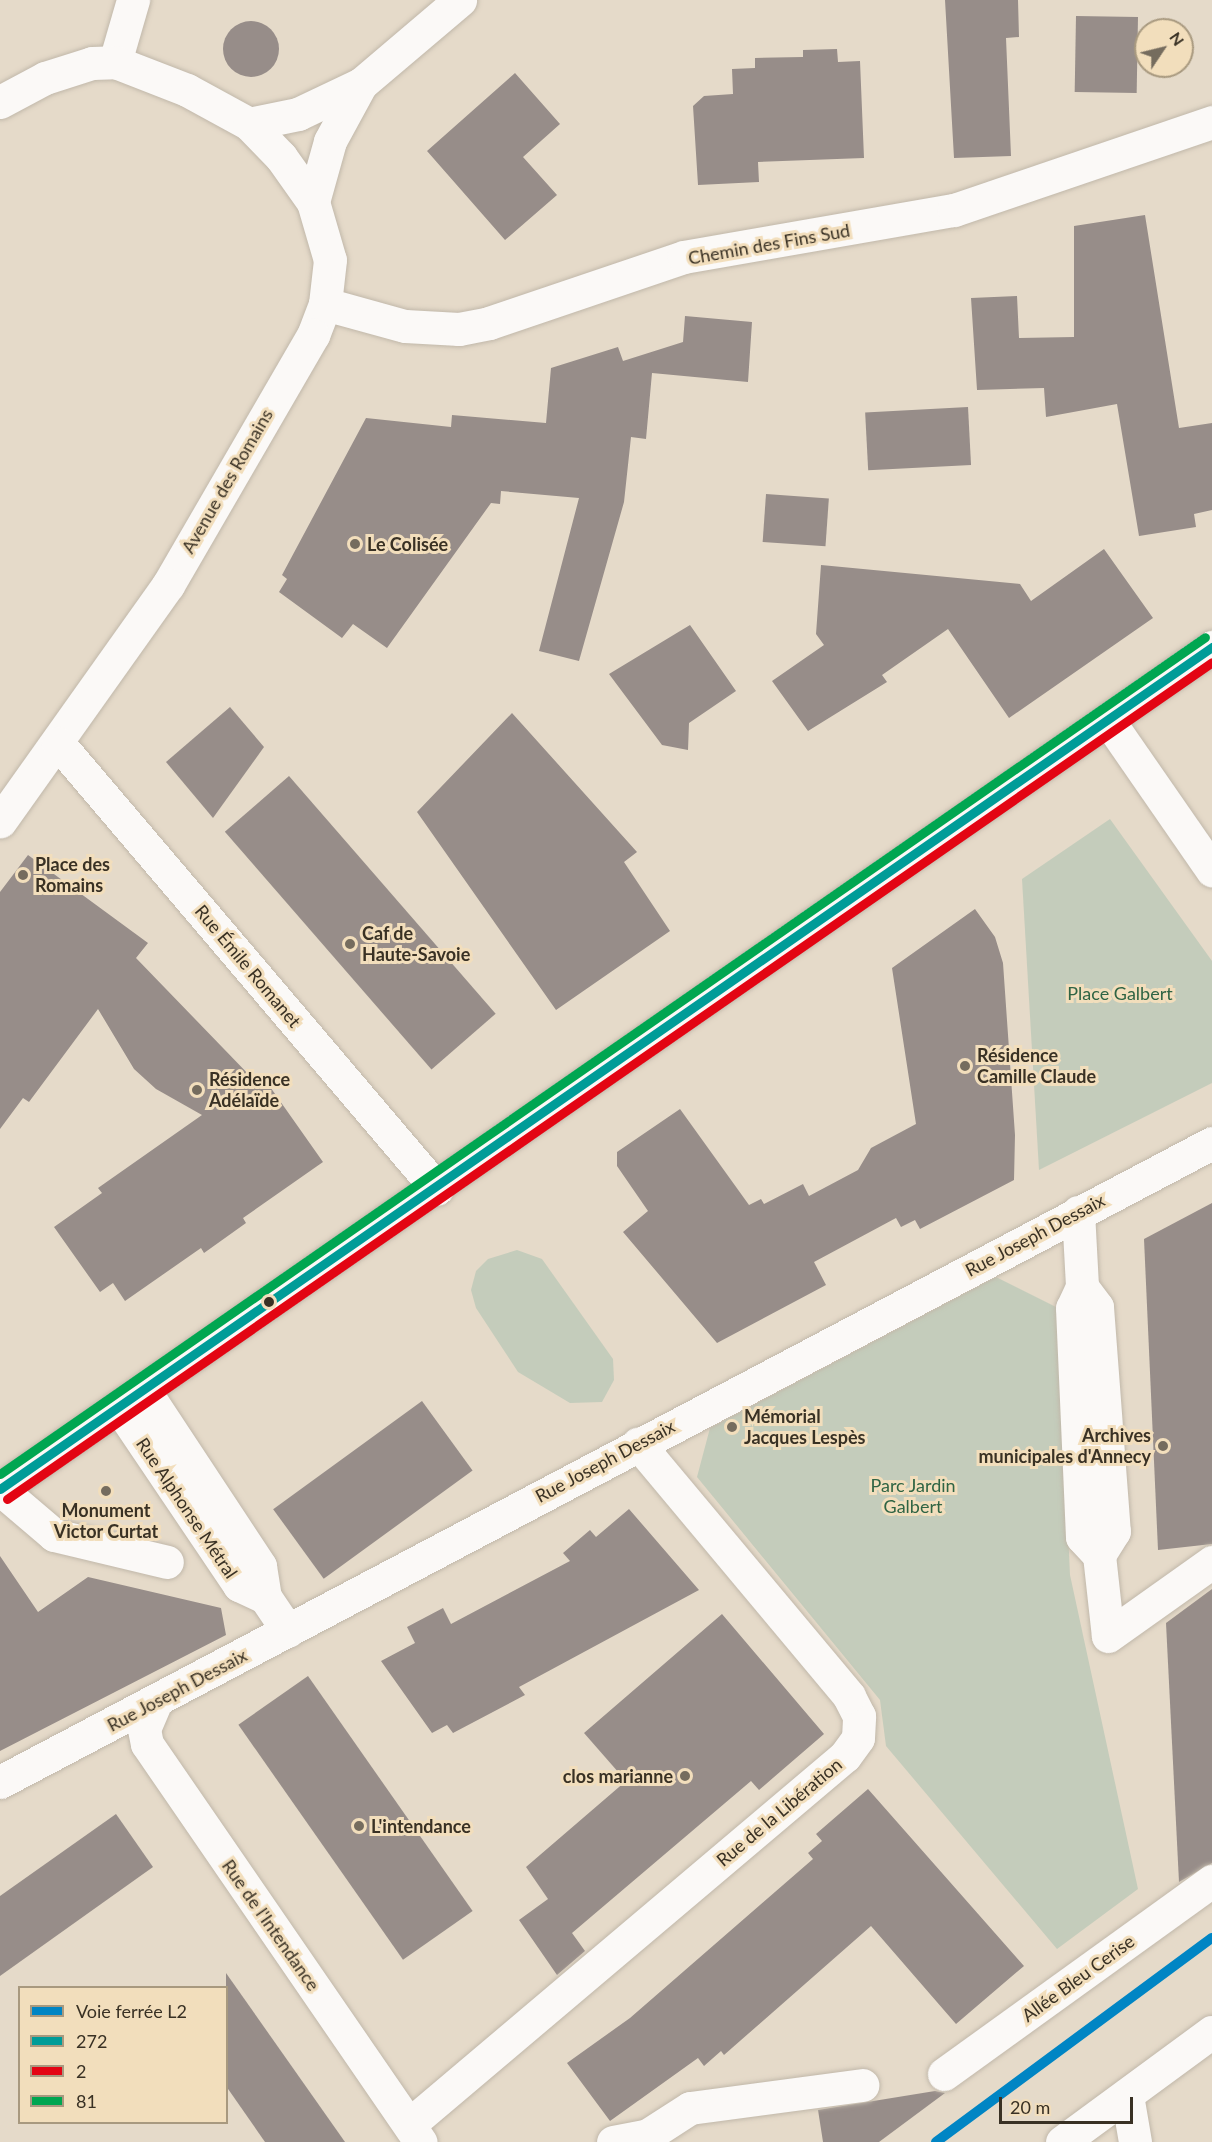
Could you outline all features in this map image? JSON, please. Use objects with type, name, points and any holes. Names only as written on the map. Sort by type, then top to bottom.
[{"type":"street","points":[[0,102],[71,69],[115,62],[133,0]]},
{"type":"street","points":[[249,124],[298,114],[361,84],[460,0]]},
{"type":"street","name":"Avenue des Romains","points":[[0,821],[58,743],[168,585],[313,335],[325,304],[330,260],[312,202],[281,157],[249,124],[160,78],[115,62]]},
{"type":"street","points":[[312,202],[330,141],[361,84]]},
{"type":"street","name":"Chemin des Fins Sud","points":[[325,304],[405,326],[459,329],[489,323],[684,257],[954,210],[1212,122]]},
{"type":"street","points":[[167,1563],[54,1535],[0,1489],[437,1189],[1212,647]]},
{"type":"street","points":[[1108,720],[1212,870]]},
{"type":"street","name":"Rue Émile Romanet","points":[[58,743],[437,1189]]},
{"type":"street","name":"Rue Joseph Dessaix","points":[[0,1782],[1212,1143]]},
{"type":"street","points":[[1078,1212],[1082,1287],[1072,1308],[1082,1537],[1099,1555],[1108,1636],[1212,1562]]},
{"type":"street","name":"Rue Alphonse Métral","points":[[131,1398],[260,1566],[265,1597],[288,1631]]},
{"type":"street","name":"Rue de la Libération","points":[[416,2133],[845,1756],[858,1738],[859,1716],[849,1696],[638,1444]]},
{"type":"street","name":"Rue de l'Intendance","points":[[156,1701],[144,1729],[147,1744],[416,2133]]},
{"type":"street","name":"Allée Bleu Cerise","points":[[944,2074],[1212,1881]]},
{"type":"street","points":[[1062,2142],[1212,2032]]},
{"type":"street","points":[[613,2142],[648,2135],[690,2108],[862,2085]]},
{"type":"street","points":[[1127,2095],[1135,2142]]},
{"type":"green space","name":"Place Galbert","points":[[1110,819],[1212,961],[1212,1083],[1039,1170],[1022,879]]},
{"type":"green space","points":[[517,1250],[542,1259],[613,1359],[614,1380],[602,1402],[570,1403],[518,1372],[476,1308],[471,1290],[476,1271],[488,1259]]},
{"type":"green space","name":"Parc Jardin Galbert","points":[[996,1277],[1058,1308],[1070,1575],[1138,1889],[1057,1949],[886,1746],[880,1700],[697,1477],[710,1428]]},
{"type":"building","points":[[945,0],[1018,0],[1019,37],[1006,38],[1011,156],[954,158]]},
{"type":"building","points":[[1076,16],[1138,17],[1134,18],[1134,78],[1137,78],[1137,93],[1075,92]]},
{"type":"building","points":[[245,21],[257,21],[267,25],[275,33],[279,49],[275,65],[267,73],[257,77],[245,77],[235,73],[227,65],[223,55],[223,43],[227,33],[235,25]]},
{"type":"building","points":[[837,49],[838,62],[860,61],[864,158],[758,162],[759,182],[698,185],[693,106],[704,96],[733,94],[732,69],[755,68],[755,58],[803,57],[803,50]]},
{"type":"building","points":[[515,73],[560,124],[523,157],[557,195],[505,240],[427,151]]},
{"type":"building","points":[[1145,215],[1179,428],[1212,423],[1212,510],[1194,514],[1196,527],[1139,536],[1117,404],[1046,417],[1044,388],[977,390],[971,298],[1017,296],[1019,338],[1074,337],[1074,226]]},
{"type":"building","points":[[685,316],[752,322],[748,382],[652,373],[646,439],[631,437],[624,502],[579,661],[539,651],[579,498],[501,491],[500,504],[491,503],[387,648],[353,624],[342,638],[279,592],[287,579],[282,575],[366,418],[451,427],[452,415],[546,423],[551,368],[618,347],[623,361],[683,342]]},
{"type":"building","points":[[968,407],[971,465],[868,470],[865,412]]},
{"type":"building","points":[[766,494],[829,498],[825,546],[763,542]]},
{"type":"building","points":[[1104,549],[1153,618],[1009,718],[948,629],[882,675],[887,682],[808,731],[772,681],[824,645],[816,634],[821,565],[1020,584],[1031,601]]},
{"type":"building","points":[[690,625],[736,691],[689,723],[688,750],[662,745],[609,674]]},
{"type":"building","points":[[230,707],[264,747],[213,818],[166,762]]},
{"type":"building","points":[[512,713],[637,852],[624,862],[670,931],[556,1010],[417,812]]},
{"type":"building","points":[[289,776],[496,1014],[432,1069],[225,832]]},
{"type":"building","name":"Résidence Adélaïde","points":[[28,855],[148,943],[136,958],[253,1079],[261,1074],[323,1162],[243,1218],[246,1223],[204,1253],[201,1248],[125,1301],[113,1283],[100,1292],[54,1227],[102,1193],[98,1188],[202,1115],[156,1089],[134,1069],[98,1009],[29,1102],[23,1098],[0,1129],[0,892]]},
{"type":"building","points":[[975,909],[995,937],[1003,963],[1015,1135],[1014,1180],[920,1229],[915,1220],[901,1227],[896,1218],[814,1262],[826,1285],[717,1343],[623,1232],[648,1211],[617,1166],[617,1152],[680,1109],[749,1205],[761,1199],[764,1204],[803,1184],[809,1196],[858,1170],[871,1148],[916,1124],[892,968]]},
{"type":"building","points":[[1212,1203],[1212,1544],[1158,1550],[1144,1239]]},
{"type":"building","points":[[422,1401],[473,1471],[324,1579],[273,1509]]},
{"type":"building","points":[[629,1509],[699,1590],[519,1687],[525,1695],[453,1733],[447,1725],[432,1733],[381,1661],[415,1643],[407,1627],[443,1608],[451,1624],[570,1561],[563,1553],[590,1530],[596,1537]]},
{"type":"building","points":[[0,1556],[38,1612],[88,1577],[221,1608],[226,1635],[0,1751]]},
{"type":"building","points":[[1212,1589],[1212,1863],[1179,1882],[1166,1623]]},
{"type":"building","name":"clos marianne","points":[[722,1614],[824,1734],[759,1790],[751,1781],[572,1933],[585,1951],[557,1975],[519,1920],[548,1899],[526,1867],[626,1781],[584,1733]]},
{"type":"building","name":"L'intendance","points":[[308,1676],[473,1911],[403,1960],[238,1725]]},
{"type":"building","points":[[868,1789],[1024,1966],[956,2024],[871,1926],[724,2055],[721,2051],[704,2066],[698,2058],[610,2121],[567,2063],[630,2018],[813,1859],[808,1853],[822,1841],[816,1834]]},
{"type":"building","points":[[116,1814],[153,1867],[0,1976],[0,1896]]},
{"type":"building","points":[[226,1973],[345,2142],[265,2142],[228,2089],[228,1986],[226,1986]]},
{"type":"building","points":[[935,2091],[945,2093],[879,2142],[823,2142],[818,2110]]},
{"type":"rail line","name":"L2","points":[[936,2142],[1212,1938]]},
{"type":"transit line","name":"81","points":[[0,1474],[1205,637]]},
{"type":"transit line","name":"272","points":[[0,1489],[1212,647]]},
{"type":"transit line","name":"2","points":[[7,1499],[1212,662]]},
{"type":"place","name":"Le Colisée","points":[[355,544]]},
{"type":"place","name":"Place des Romains","points":[[23,875]]},
{"type":"place","name":"Caf de Haute-Savoie","points":[[350,944]]},
{"type":"place","name":"Résidence Camille Claude","points":[[965,1066]]},
{"type":"place","name":"Résidence Adélaïde","points":[[197,1090]]},
{"type":"place","name":"Mémorial Jacques Lespès","points":[[732,1427]]},
{"type":"place","name":"Archives municipales d'Annecy","points":[[1163,1446]]},
{"type":"place","name":"Monument Victor Curtat","points":[[106,1491]]},
{"type":"place","name":"clos marianne","points":[[685,1776]]},
{"type":"place","name":"L'intendance","points":[[359,1826]]}]
